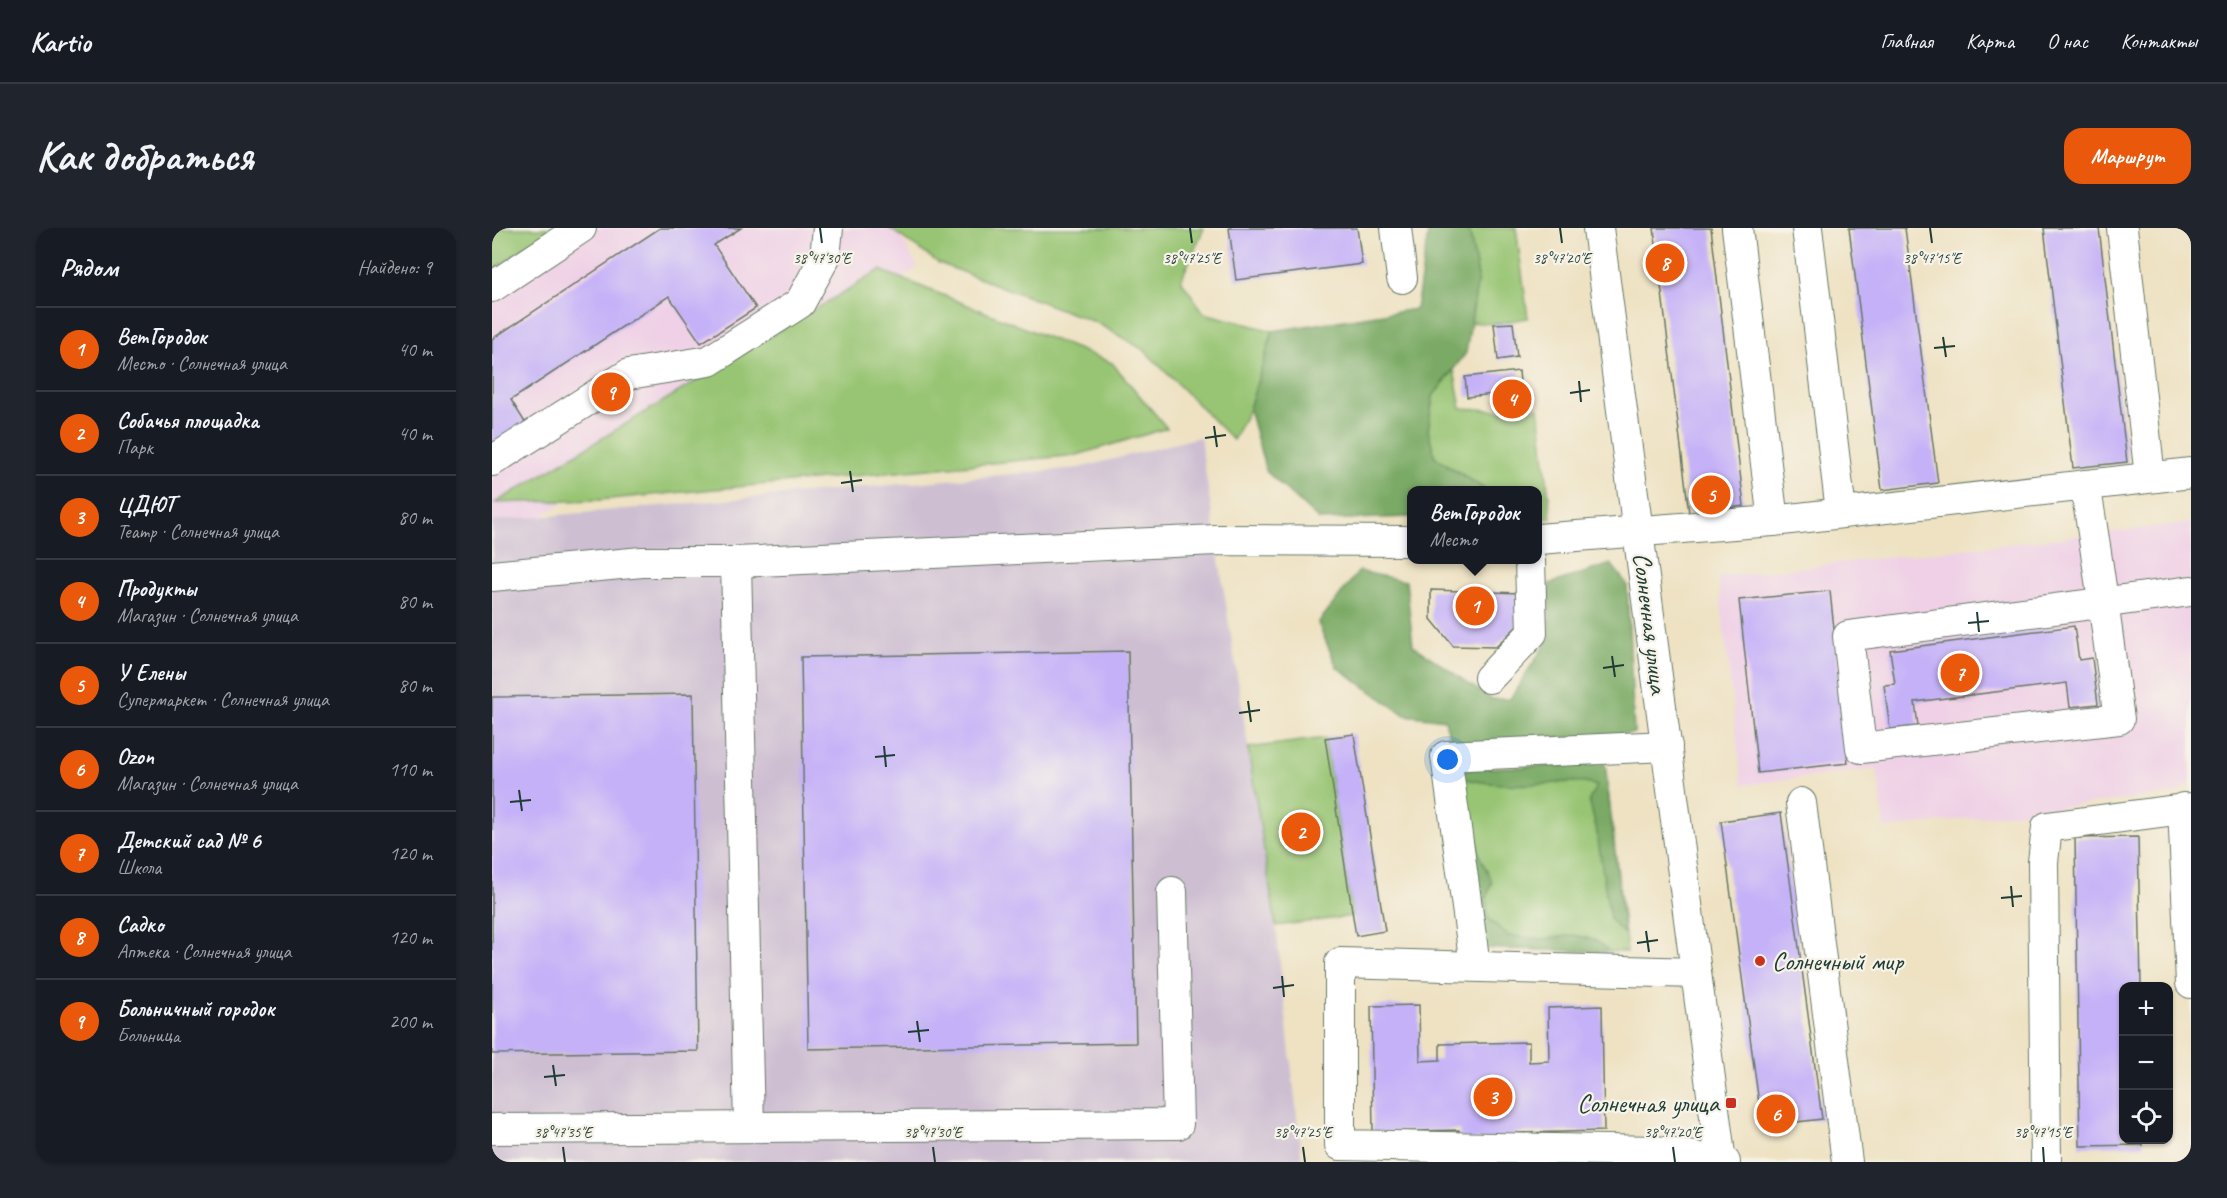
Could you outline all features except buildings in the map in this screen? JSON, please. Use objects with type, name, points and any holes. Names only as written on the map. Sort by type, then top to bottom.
[{"type":"street","points":[[492,286],[581,228]]},
{"type":"street","points":[[492,462],[629,374],[709,361],[800,303],[825,257],[828,228]]},
{"type":"street","points":[[1396,228],[1402,278]]},
{"type":"street","name":"Солнечная улица","points":[[1598,228],[1722,1162]]},
{"type":"street","points":[[1737,228],[1773,521]]},
{"type":"street","points":[[1807,228],[1841,512]]},
{"type":"street","points":[[2122,228],[2150,477]]},
{"type":"street","points":[[1542,539],[1773,521],[2191,473]]},
{"type":"street","points":[[2085,485],[2103,602],[2119,719],[1861,748],[1848,636],[2103,602],[2191,591]]},
{"type":"street","points":[[492,576],[642,562],[736,562],[1216,540],[1407,541]]},
{"type":"street","points":[[736,562],[749,1127]]},
{"type":"street","points":[[1489,678],[1532,633],[1530,564]]},
{"type":"street","points":[[1475,965],[1446,756],[1667,746]]},
{"type":"street","points":[[1801,803],[1846,1162]]},
{"type":"street","points":[[2046,1162],[2043,862],[2048,827],[2187,808],[2191,983]]},
{"type":"street","points":[[492,1129],[1178,1124],[1172,892]]},
{"type":"street","points":[[1696,973],[1340,963],[1340,1145],[1657,1151],[1722,1162]]},
{"type":"shaded area","points":[[492,228],[895,228],[918,267],[541,517],[492,521]]},
{"type":"shaded area","points":[[1200,437],[1276,926],[1302,1162],[492,1162],[492,521],[1079,468]]},
{"type":"shaded area","points":[[2191,523],[2191,782],[2178,793],[1885,829],[1877,769],[1742,785],[1718,577]]},
{"type":"green space","points":[[492,228],[555,228],[492,270]]},
{"type":"green space","points":[[889,228],[1204,228],[1181,280],[1204,313],[1273,331],[1249,409],[1233,440],[1144,350],[1097,323],[939,263]]},
{"type":"green space","points":[[1429,228],[1469,228],[1478,277],[1466,353],[1433,396],[1428,430],[1435,457],[1480,486],[1407,486],[1407,517],[1319,520],[1266,471],[1249,409],[1273,331],[1416,309]]},
{"type":"green space","points":[[1469,228],[1516,228],[1528,318],[1494,324],[1471,322],[1478,277]]},
{"type":"green space","points":[[880,270],[1112,363],[1167,428],[1077,455],[599,500],[495,503]]},
{"type":"green space","points":[[1454,370],[1461,408],[1507,411],[1539,408],[1551,518],[1542,518],[1542,486],[1480,486],[1435,457],[1428,431],[1433,396]]},
{"type":"green space","points":[[1611,564],[1627,584],[1634,733],[1452,746],[1445,720],[1405,715],[1337,667],[1318,623],[1359,571],[1406,581],[1413,645],[1491,699],[1510,699],[1550,637],[1549,584]]},
{"type":"green space","points":[[1325,738],[1353,916],[1276,926],[1248,748]]},
{"type":"green space","points":[[1605,764],[1627,952],[1482,948],[1458,769]]},
{"type":"green space","points":[[1605,764],[1624,934],[1610,920],[1596,827],[1589,800],[1597,786],[1575,782],[1489,783],[1459,777],[1458,769]]},
{"type":"green space","points":[[1463,811],[1474,821],[1479,855],[1492,881],[1486,900],[1489,919],[1509,936],[1544,939],[1574,935],[1595,940],[1610,952],[1482,948]]},
{"type":"place","name":"Садко","points":[[1665,263]]},
{"type":"place","name":"Больничный городок","points":[[611,392]]},
{"type":"place","name":"Продукты","points":[[1512,399]]},
{"type":"place","name":"У Елены","points":[[1711,495]]},
{"type":"place","name":"ВетГородок","points":[[1475,606]]},
{"type":"place","name":"Детский сад № 6","points":[[1960,673]]},
{"type":"place","name":"Собачья площадка","points":[[1301,832]]},
{"type":"place","name":"Солнечный мир","points":[[1760,961]]},
{"type":"place","name":"ЦДЮТ","points":[[1493,1097]]},
{"type":"place","name":"Солнечная улица","points":[[1731,1103]]},
{"type":"place","name":"Ozon","points":[[1776,1114]]}]
